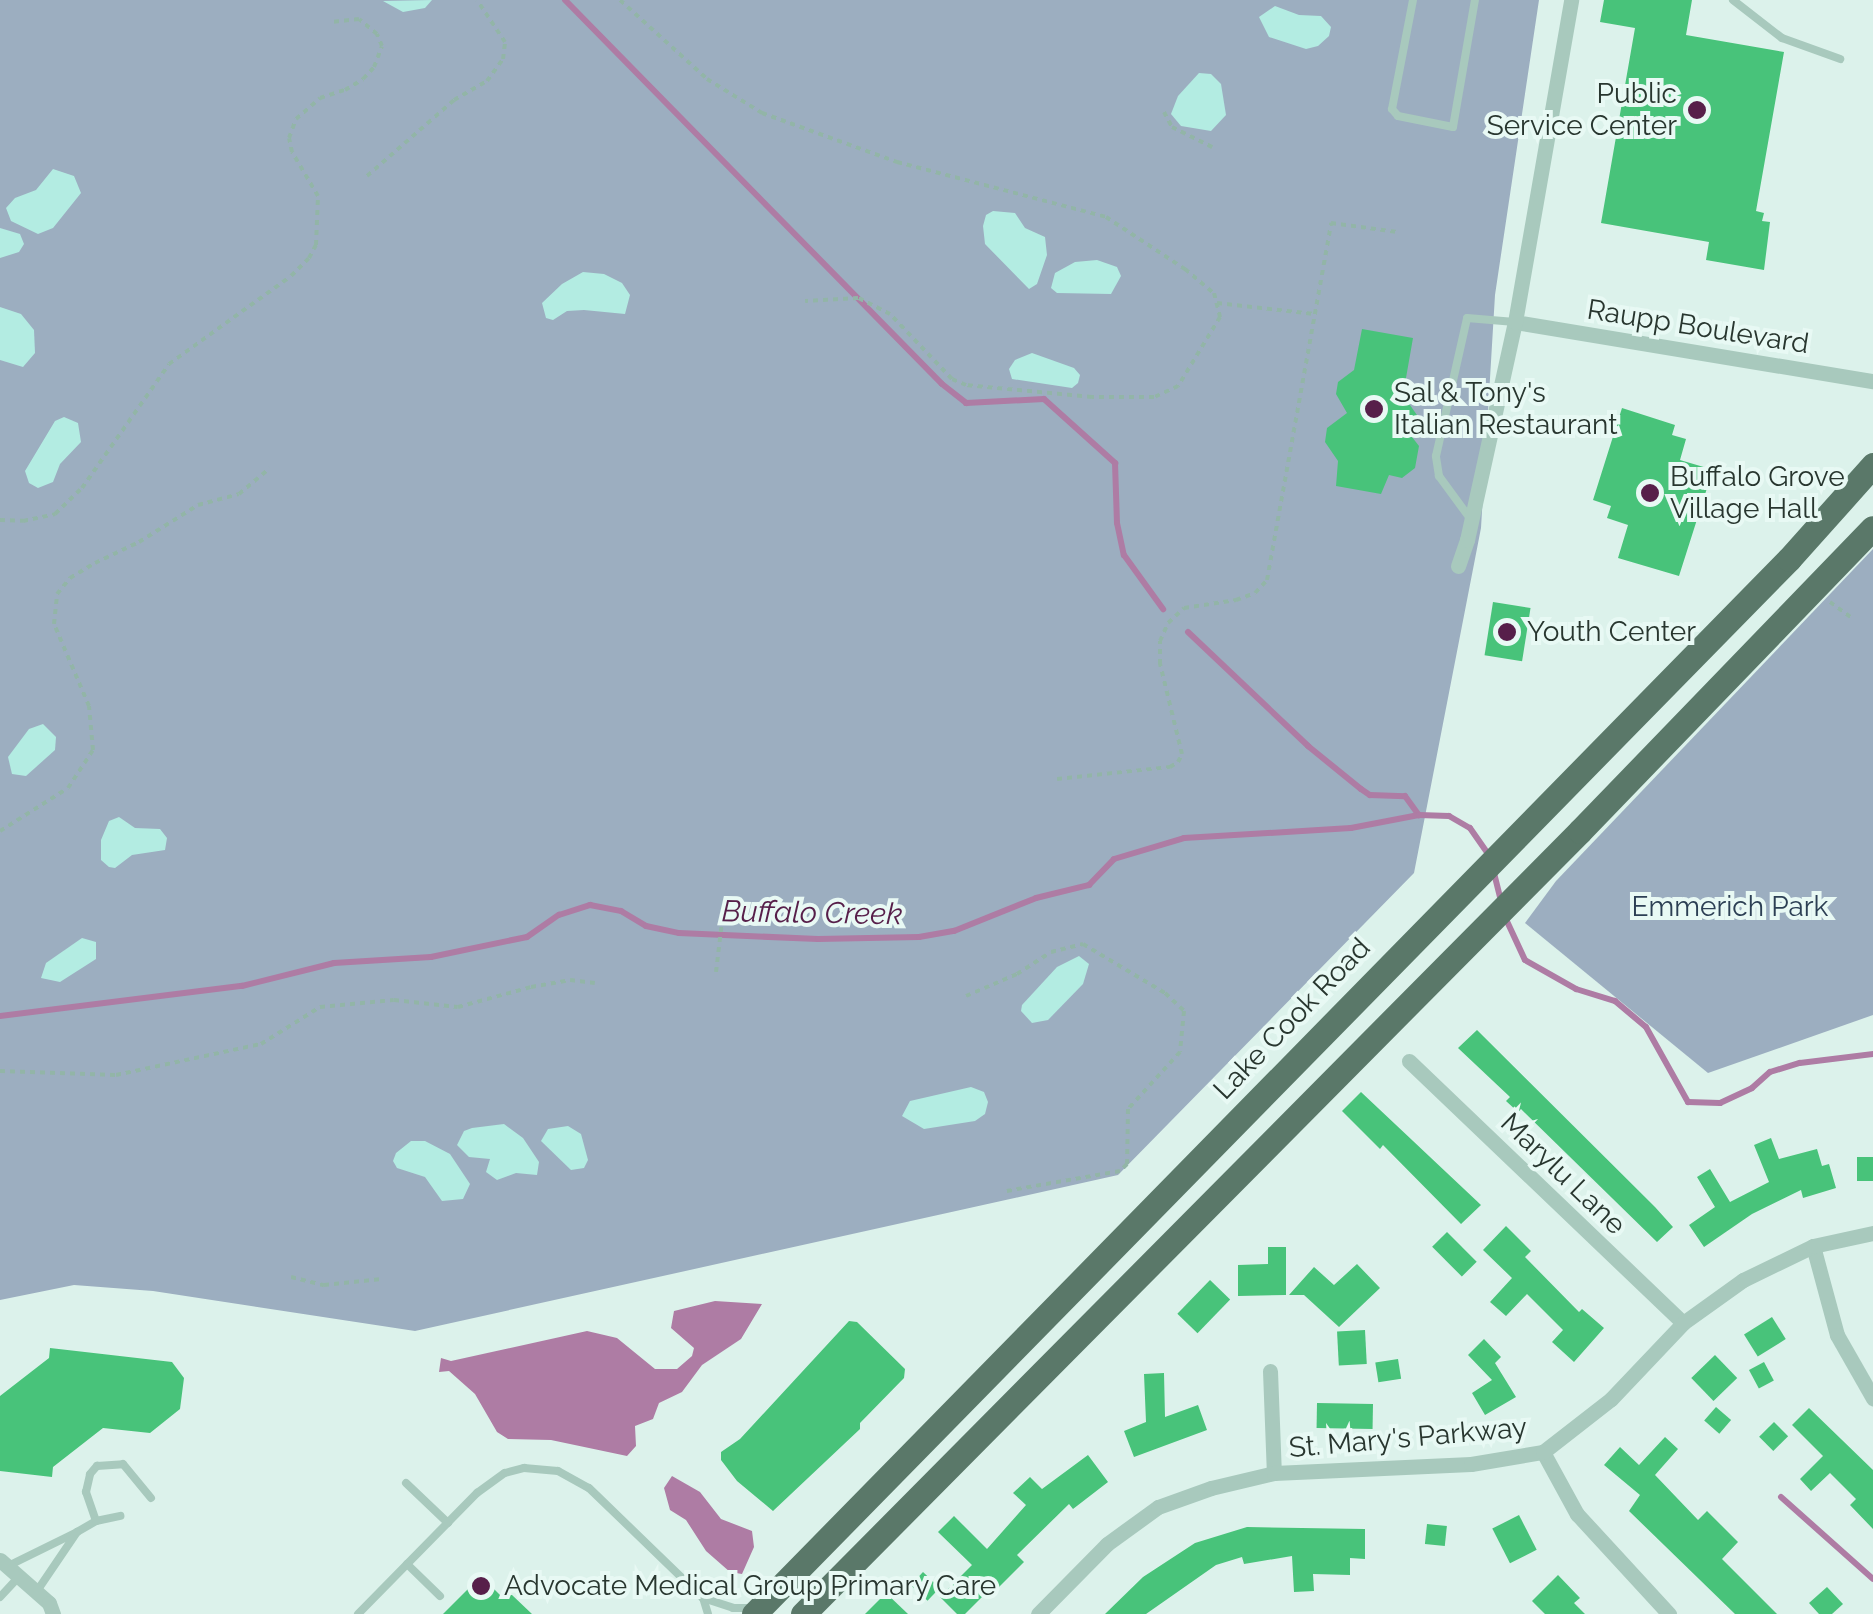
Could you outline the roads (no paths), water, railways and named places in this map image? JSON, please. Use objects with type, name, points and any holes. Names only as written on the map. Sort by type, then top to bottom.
[{"type":"main road","name":"Lake Cook Road","points":[[758,1610],[1788,559],[1873,465]]},
{"type":"main road","points":[[803,1614],[1580,831],[1873,528]]},
{"type":"street","points":[[1458,566],[1472,520],[1515,322],[1572,0]]},
{"type":"street","name":"Raupp Boulevard","points":[[1515,322],[1873,381]]},
{"type":"street","name":"Marylu Lane","points":[[1408,1061],[1682,1323]]},
{"type":"street","name":"St. Mary's Parkway","points":[[1038,1614],[1107,1544],[1158,1508],[1211,1488],[1274,1473],[1471,1464],[1543,1452],[1610,1400],[1682,1323],[1743,1280],[1814,1246],[1873,1234]]},
{"type":"street","points":[[1814,1246],[1836,1335],[1873,1398]]},
{"type":"street","points":[[1270,1371],[1274,1473]]},
{"type":"street","points":[[1543,1452],[1577,1514],[1669,1614]]},
{"type":"street","points":[[10,1567],[37,1591],[54,1614]]},
{"type":"lane","points":[[1413,0],[1392,109],[1398,116],[1453,127],[1475,0]]},
{"type":"lane","points":[[1732,0],[1782,38],[1840,59]]},
{"type":"lane","points":[[1472,520],[1439,476],[1436,456],[1467,318],[1515,322]]},
{"type":"lane","points":[[96,1522],[86,1492],[90,1474],[97,1466],[123,1464],[150,1498]]},
{"type":"lane","points":[[358,1614],[448,1522],[505,1473],[524,1468],[558,1471],[589,1488],[703,1598],[733,1608],[758,1610]]},
{"type":"lane","points":[[406,1483],[448,1522]]},
{"type":"lane","points":[[0,1597],[10,1567],[96,1522],[120,1516]]},
{"type":"lane","points":[[37,1591],[77,1532]]},
{"type":"lane","points":[[407,1564],[440,1596]]},
{"type":"lane","points":[[703,1598],[708,1614]]},
{"type":"waterway","points":[[565,0],[942,384],[966,403],[1044,399],[1115,463],[1117,523],[1124,555],[1163,609]]},
{"type":"waterway","points":[[1188,632],[1308,746],[1361,789],[1370,795],[1405,796],[1419,815]]},
{"type":"waterway","name":"Buffalo Creek","points":[[0,1016],[242,986],[334,963],[431,957],[527,937],[559,915],[590,905],[621,911],[646,926],[679,933],[818,939],[919,937],[954,931],[1036,898],[1089,885],[1114,859],[1184,838],[1351,828],[1419,815],[1449,816],[1470,828],[1490,857]]},
{"type":"waterway","name":"Buffalo Creek","points":[[1493,869],[1501,900]]},
{"type":"waterway","name":"Buffalo Creek","points":[[1505,917],[1525,960],[1576,989],[1615,1001],[1646,1027],[1688,1102],[1720,1103],[1752,1088],[1770,1072],[1800,1063],[1873,1054]]},
{"type":"waterway","points":[[1781,1497],[1873,1579]]},
{"type":"place","name":"Public Service Center","points":[[1697,110]]},
{"type":"place","name":"Sal & Tony's Italian Restaurant","points":[[1374,409]]},
{"type":"place","name":"Buffalo Grove Village Hall","points":[[1650,493]]},
{"type":"place","name":"Youth Center","points":[[1507,632]]},
{"type":"place","name":"Advocate Medical Group Primary Care","points":[[481,1586]]},
{"type":"park label","name":"Emmerich Park","points":[[1730,907]]}]
